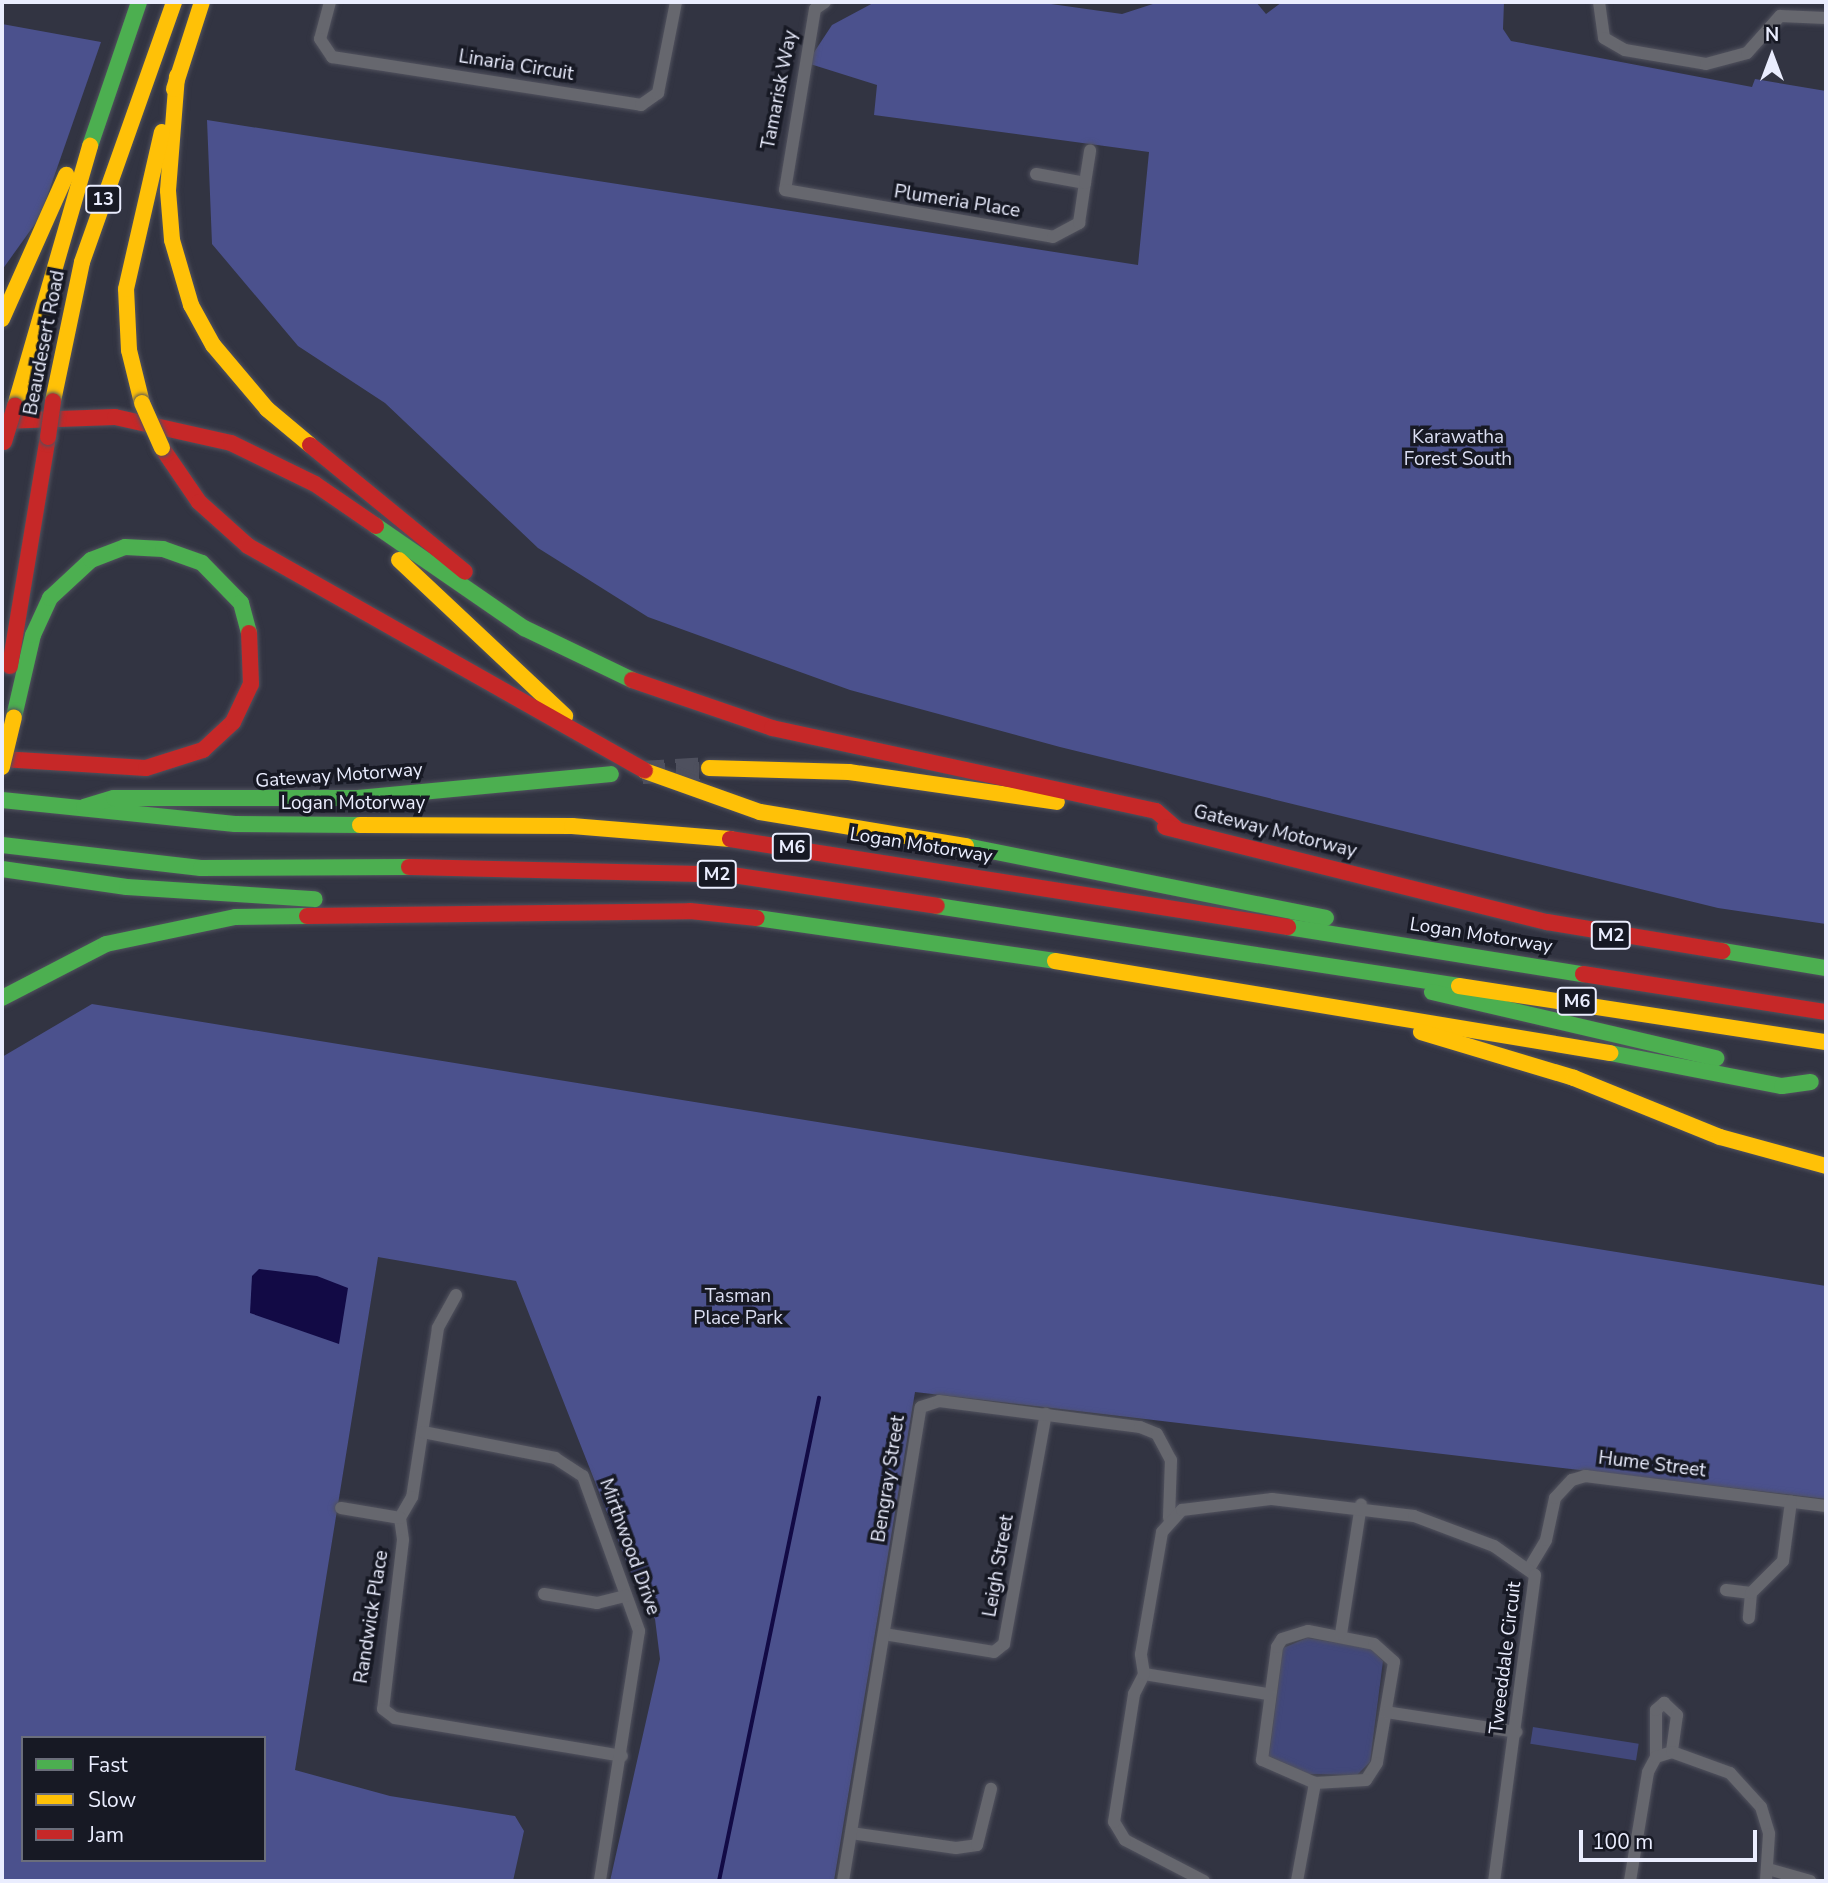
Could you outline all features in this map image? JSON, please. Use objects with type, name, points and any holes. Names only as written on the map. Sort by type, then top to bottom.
[{"type":"highway","name":"Beaudesert Road","points":[[3,446],[84,160],[139,2]]},
{"type":"highway","name":"Beaudesert Road","points":[[2,704],[53,401],[82,262],[174,2]]},
{"type":"highway","points":[[202,2],[177,76],[128,266],[129,350],[142,403],[162,448],[199,502],[248,546],[606,752],[691,792],[760,812],[1055,860],[1461,940],[1505,961]]},
{"type":"highway","points":[[177,76],[168,191],[172,240],[191,305],[229,370],[381,505],[562,637],[577,657]]},
{"type":"highway","points":[[2,319],[65,176],[84,160]]},
{"type":"highway","points":[[2,421],[97,416],[188,430],[274,461],[577,657],[709,711],[1156,811],[1178,830]]},
{"type":"highway","points":[[360,515],[371,537],[448,602],[533,690],[599,739],[606,752]]},
{"type":"highway","points":[[2,759],[146,768],[203,750],[233,722],[251,684],[254,650],[241,603],[202,563],[163,549],[125,547],[91,560],[64,580],[40,618],[14,717],[2,767]]},
{"type":"highway","name":"Gateway Motorway","points":[[709,768],[921,779],[1178,830],[1547,922],[1826,968]]},
{"type":"highway","name":"Gateway Motorway","points":[[71,811],[114,798],[313,801],[611,774]]},
{"type":"highway","name":"Logan Motorway","points":[[2,800],[71,811],[235,824],[558,826],[703,835],[1826,1012]]},
{"type":"highway","name":"M2","points":[[2,845],[201,868],[573,867],[733,875],[1328,967],[1818,1085]]},
{"type":"highway","points":[[2,869],[127,887],[356,902],[375,912]]},
{"type":"highway","points":[[2,998],[79,955],[170,926],[257,915],[571,908],[762,917],[1263,997],[1428,1018],[1782,1086],[1818,1085]]},
{"type":"highway","name":"M6","points":[[1328,967],[1387,970],[1826,1042]]},
{"type":"highway","points":[[1263,997],[1487,1049],[1720,1137],[1826,1166]]},
{"type":"street","name":"Linaria Circuit","points":[[330,2],[320,39],[332,57],[641,105],[658,93],[676,2]]},
{"type":"street","points":[[1599,2],[1604,38],[1625,50],[1706,64],[1747,53],[1780,16],[1826,18]]},
{"type":"street","name":"Tamarisk Way","points":[[785,190],[815,4]]},
{"type":"street","name":"Plumeria Place","points":[[785,190],[1053,237],[1079,223],[1090,150]]},
{"type":"street","points":[[1037,174],[1085,183]]},
{"type":"street","name":"Randwick Place","points":[[456,1295],[438,1328],[412,1497],[400,1518],[403,1540],[383,1709],[395,1717],[621,1756]]},
{"type":"street","name":"Bengray Street","points":[[843,1881],[921,1407],[939,1401],[1046,1413],[1157,1434],[1171,1460],[1170,1518]]},
{"type":"street","name":"Leigh Street","points":[[884,1634],[994,1652],[1004,1644],[1046,1413]]},
{"type":"street","name":"Mirthwood Drive","points":[[423,1432],[573,1465],[626,1596],[640,1644],[600,1881]]},
{"type":"street","name":"Hume Street","points":[[1530,1567],[1546,1540],[1555,1498],[1572,1480],[1826,1506]]},
{"type":"street","name":"Tweeddale Circuit","points":[[1170,1518],[1233,1501],[1362,1505],[1457,1530],[1530,1567],[1538,1586],[1494,1881]]},
{"type":"street","points":[[1749,1618],[1751,1593],[1783,1561],[1791,1502]]},
{"type":"street","points":[[1341,1634],[1362,1505]]},
{"type":"street","points":[[341,1508],[400,1518]]},
{"type":"street","points":[[1170,1518],[1141,1654],[1144,1674],[1134,1694],[1114,1822],[1125,1840],[1204,1881]]},
{"type":"street","points":[[1726,1590],[1751,1593]]},
{"type":"street","points":[[544,1594],[597,1603],[626,1596]]},
{"type":"street","points":[[1308,1631],[1341,1634],[1374,1644],[1394,1662],[1374,1773],[1353,1784],[1315,1783],[1262,1760],[1268,1694],[1282,1639],[1308,1631]]},
{"type":"street","points":[[1144,1674],[1268,1694]]},
{"type":"street","points":[[1630,1881],[1648,1772],[1656,1757],[1652,1737],[1656,1710],[1664,1703],[1676,1715],[1672,1752]]},
{"type":"street","points":[[1386,1712],[1516,1732]]},
{"type":"street","points":[[1656,1757],[1672,1752],[1705,1759],[1748,1789],[1769,1834],[1767,1875],[1810,1881]]},
{"type":"street","points":[[1297,1881],[1315,1783]]},
{"type":"street","points":[[851,1833],[956,1848],[977,1845],[991,1789]]},
{"type":"shaded area","points":[[259,1269],[317,1276],[348,1288],[339,1344],[250,1313],[252,1276]]},
{"type":"shaded area","points":[[1307,1638],[1370,1648],[1383,1661],[1370,1762],[1357,1775],[1308,1774],[1269,1756],[1283,1648]]},
{"type":"shaded area","points":[[1533,1727],[1639,1744],[1636,1761],[1530,1744]]},
{"type":"green space","name":"Karawatha Forest South","points":[[875,2],[1037,2],[1122,14],[1159,2],[1256,2],[1266,14],[1282,2],[1504,2],[1503,29],[1511,41],[1752,87],[1755,79],[1826,91],[1826,924],[1718,908],[1060,747],[850,690],[648,617],[538,548],[385,403],[298,346],[212,244],[207,120],[1138,265],[1149,152],[874,115],[877,85],[807,63],[832,25]]},
{"type":"green space","points":[[2,24],[101,42],[40,217],[2,270]]},
{"type":"green space","name":"Tasman Place Park","points":[[92,1004],[1826,1286],[1826,1499],[915,1392],[834,1881],[610,1881],[660,1659],[655,1619],[638,1591],[516,1281],[378,1257],[295,1770],[390,1796],[515,1816],[524,1831],[513,1881],[2,1881],[2,1057]]},
{"type":"waterway","points":[[719,1881],[819,1398]]},
{"type":"tunnel","points":[[642,772],[709,768]]},
{"type":"traffic: fast","points":[[90,146],[139,2]]},
{"type":"traffic: fast","points":[[376,526],[524,628],[632,680]]},
{"type":"traffic: fast","points":[[14,717],[33,635],[50,598],[91,560],[125,547],[163,549],[202,563],[241,603],[249,633]]},
{"type":"traffic: fast","points":[[84,807],[114,798],[358,798],[611,774]]},
{"type":"traffic: fast","points":[[2,800],[235,824],[360,825]]},
{"type":"traffic: fast","points":[[2,845],[201,868],[409,867]]},
{"type":"traffic: fast","points":[[966,846],[1326,918]]},
{"type":"traffic: fast","points":[[2,869],[127,887],[315,899]]},
{"type":"traffic: fast","points":[[937,906],[1459,986]]},
{"type":"traffic: fast","points":[[2,998],[106,944],[235,917],[307,916]]},
{"type":"traffic: fast","points":[[757,918],[1055,961]]},
{"type":"traffic: fast","points":[[1288,927],[1583,974]]},
{"type":"traffic: fast","points":[[1723,951],[1826,968]]},
{"type":"traffic: fast","points":[[1432,992],[1716,1058]]},
{"type":"traffic: fast","points":[[1610,1053],[1782,1086],[1811,1082]]},
{"type":"traffic: slow","points":[[53,401],[82,262],[174,2]]},
{"type":"traffic: slow","points":[[174,89],[202,2]]},
{"type":"traffic: slow","points":[[177,76],[168,191],[172,240],[191,305],[213,345],[267,409],[310,445]]},
{"type":"traffic: slow","points":[[142,403],[129,350],[126,289],[162,132]]},
{"type":"traffic: slow","points":[[15,406],[90,146]]},
{"type":"traffic: slow","points":[[2,319],[66,175]]},
{"type":"traffic: slow","points":[[142,403],[162,448]]},
{"type":"traffic: slow","points":[[399,560],[565,716]]},
{"type":"traffic: slow","points":[[2,767],[14,717]]},
{"type":"traffic: slow","points":[[709,768],[849,772],[1057,802]]},
{"type":"traffic: slow","points":[[645,771],[760,812],[966,846]]},
{"type":"traffic: slow","points":[[360,825],[572,826],[730,839]]},
{"type":"traffic: slow","points":[[1055,961],[1610,1053]]},
{"type":"traffic: slow","points":[[1459,986],[1826,1042]]},
{"type":"traffic: slow","points":[[1421,1032],[1574,1078],[1720,1137],[1826,1166]]},
{"type":"traffic: jam","points":[[48,437],[53,401]]},
{"type":"traffic: jam","points":[[4,442],[15,406]]},
{"type":"traffic: jam","points":[[2,421],[115,417],[231,443],[315,484],[376,526]]},
{"type":"traffic: jam","points":[[10,666],[48,437]]},
{"type":"traffic: jam","points":[[310,445],[465,572]]},
{"type":"traffic: jam","points":[[162,448],[199,502],[248,546],[645,771]]},
{"type":"traffic: jam","points":[[2,759],[146,768],[203,750],[233,722],[251,684],[249,633]]},
{"type":"traffic: jam","points":[[632,680],[772,728],[1156,811],[1178,830]]},
{"type":"traffic: jam","points":[[1165,827],[1547,922],[1723,951]]},
{"type":"traffic: jam","points":[[730,839],[1288,927]]},
{"type":"traffic: jam","points":[[409,867],[733,875],[937,906]]},
{"type":"traffic: jam","points":[[307,916],[690,911],[757,918]]},
{"type":"traffic: jam","points":[[1583,974],[1826,1012]]}]
